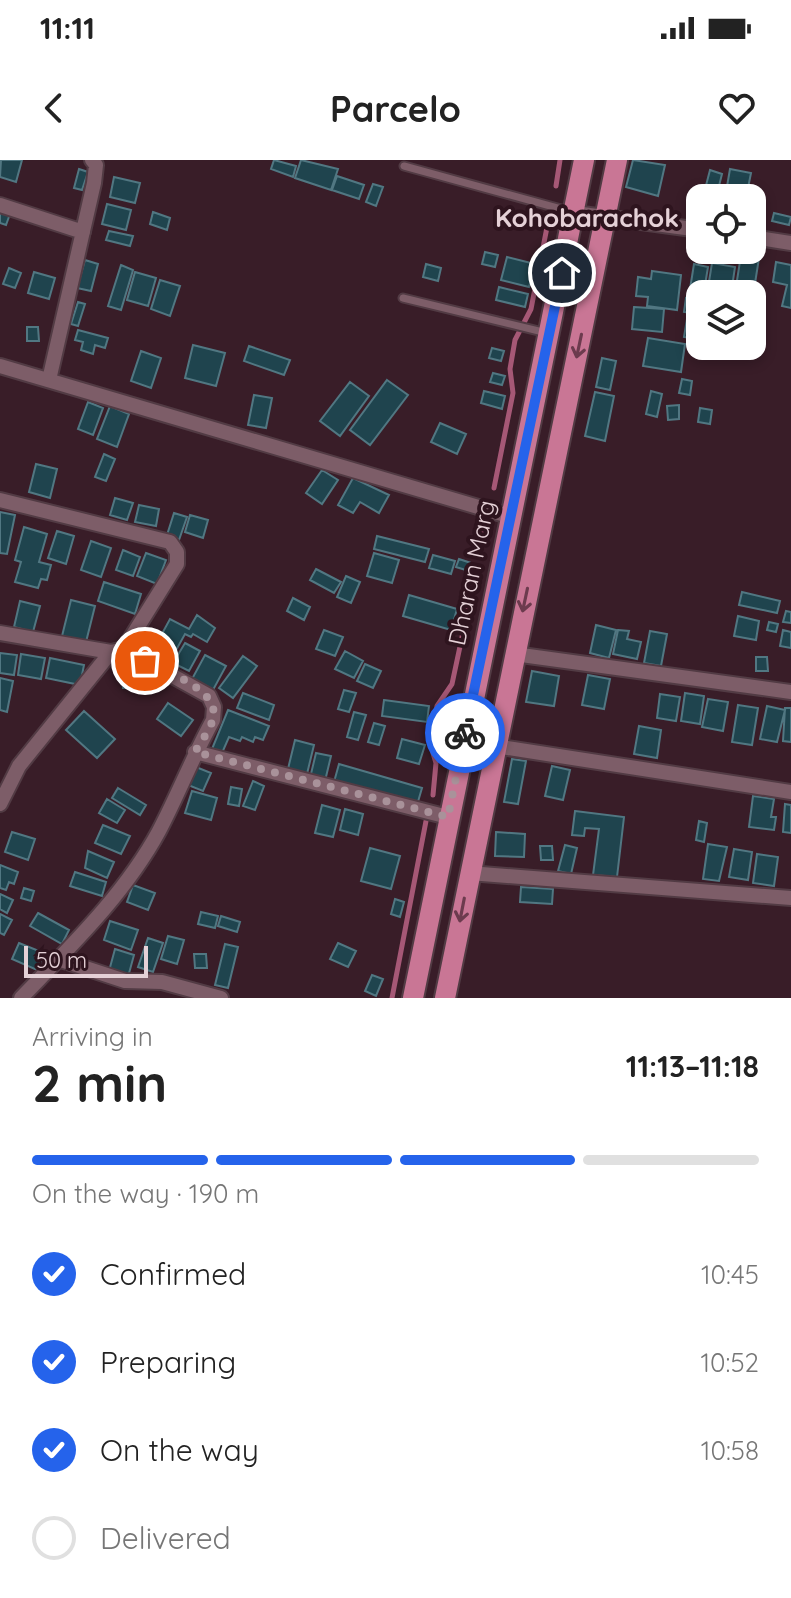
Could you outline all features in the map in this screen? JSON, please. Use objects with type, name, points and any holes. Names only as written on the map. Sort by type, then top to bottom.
[{"type":"main road","name":"Dharan Marg","points":[[413,998],[584,160]]},
{"type":"main road","points":[[445,998],[617,160]]},
{"type":"street","points":[[49,380],[94,183],[96,165],[92,160]]},
{"type":"street","points":[[0,205],[83,232]]},
{"type":"street","points":[[575,213],[686,228]]},
{"type":"street","points":[[766,239],[791,243]]},
{"type":"street","points":[[0,366],[512,517]]},
{"type":"street","points":[[0,500],[170,542],[177,552],[177,564],[117,650],[19,766],[0,804]]},
{"type":"street","points":[[0,633],[117,650],[209,696],[214,707],[213,720],[159,832],[139,863],[21,998]]},
{"type":"street","points":[[514,654],[791,692]]},
{"type":"street","points":[[495,746],[791,792]]},
{"type":"street","points":[[195,752],[448,817]]},
{"type":"street","points":[[469,873],[791,898]]},
{"type":"street","points":[[58,959],[125,981],[162,982],[221,998]]},
{"type":"lane","points":[[404,166],[575,213]]},
{"type":"lane","points":[[403,298],[549,334]]},
{"type":"building","points":[[1,160],[22,160],[16,182],[0,177]]},
{"type":"building","points":[[274,160],[296,166],[293,177],[271,169]]},
{"type":"building","points":[[301,160],[338,169],[331,190],[295,178]]},
{"type":"building","points":[[633,160],[665,165],[658,196],[626,187]]},
{"type":"building","points":[[79,169],[88,172],[82,190],[74,188]]},
{"type":"building","points":[[730,169],[751,173],[749,184],[727,184]]},
{"type":"building","points":[[710,170],[722,174],[720,184],[706,184]]},
{"type":"building","points":[[337,176],[364,185],[359,199],[332,190]]},
{"type":"building","points":[[114,177],[140,183],[135,203],[110,197]]},
{"type":"building","points":[[373,184],[383,187],[376,206],[366,202]]},
{"type":"building","points":[[107,204],[131,210],[126,230],[102,224]]},
{"type":"building","points":[[0,211],[10,214],[6,225],[0,223]]},
{"type":"building","points":[[153,212],[170,218],[167,230],[150,224]]},
{"type":"building","points":[[774,213],[791,217],[789,225],[772,221]]},
{"type":"building","points":[[109,231],[133,236],[130,246],[106,240]]},
{"type":"building","points":[[485,252],[498,255],[495,267],[482,264]]},
{"type":"building","points":[[507,257],[535,264],[529,287],[501,280]]},
{"type":"building","points":[[85,260],[98,264],[91,291],[77,288]]},
{"type":"building","points":[[776,262],[791,265],[791,308],[782,306],[787,285],[773,282]]},
{"type":"building","points":[[426,264],[441,268],[438,281],[423,277]]},
{"type":"building","points":[[694,264],[708,267],[706,280],[691,280]]},
{"type":"building","points":[[712,264],[735,267],[733,280],[709,280]]},
{"type":"building","points":[[740,264],[758,264],[756,280],[737,280]]},
{"type":"building","points":[[121,265],[133,270],[121,310],[108,306]]},
{"type":"building","points":[[9,268],[21,273],[15,288],[3,284]]},
{"type":"building","points":[[652,271],[681,275],[677,310],[647,306],[648,297],[636,296],[638,277],[651,279]]},
{"type":"building","points":[[34,272],[55,278],[49,299],[28,293]]},
{"type":"building","points":[[135,272],[156,278],[148,306],[127,300]]},
{"type":"building","points":[[160,280],[180,286],[170,316],[151,309]]},
{"type":"building","points":[[499,287],[528,294],[525,307],[496,300]]},
{"type":"building","points":[[78,302],[85,304],[78,326],[71,324]]},
{"type":"building","points":[[634,307],[664,309],[662,332],[632,329]]},
{"type":"building","points":[[27,327],[38,327],[39,341],[27,341]]},
{"type":"building","points":[[78,330],[108,338],[105,348],[95,345],[93,354],[81,350],[83,342],[75,340]]},
{"type":"building","points":[[648,338],[685,344],[681,372],[643,366]]},
{"type":"building","points":[[193,345],[225,353],[216,386],[185,378]]},
{"type":"building","points":[[249,346],[290,360],[284,375],[244,361]]},
{"type":"building","points":[[492,348],[504,351],[501,361],[489,358]]},
{"type":"building","points":[[141,351],[161,358],[151,388],[131,381]]},
{"type":"building","points":[[602,358],[616,361],[610,390],[596,387]]},
{"type":"building","points":[[493,373],[505,376],[502,385],[490,382]]},
{"type":"building","points":[[682,379],[692,381],[690,395],[679,393]]},
{"type":"building","points":[[387,380],[408,395],[370,445],[350,430]]},
{"type":"building","points":[[350,382],[369,396],[340,436],[320,421]]},
{"type":"building","points":[[484,391],[505,396],[502,409],[481,403]]},
{"type":"building","points":[[651,391],[662,394],[657,417],[646,414]]},
{"type":"building","points":[[595,392],[614,396],[605,441],[585,436]]},
{"type":"building","points":[[254,395],[272,398],[266,428],[248,425]]},
{"type":"building","points":[[88,402],[103,408],[93,435],[78,429]]},
{"type":"building","points":[[679,405],[679,419],[668,420],[667,406]]},
{"type":"building","points":[[110,406],[129,414],[117,447],[97,439]]},
{"type":"building","points":[[700,408],[712,410],[710,424],[698,422]]},
{"type":"building","points":[[440,423],[466,434],[457,454],[431,442]]},
{"type":"building","points":[[104,454],[115,459],[106,481],[95,477]]},
{"type":"building","points":[[36,464],[57,469],[50,498],[29,492]]},
{"type":"building","points":[[322,470],[338,480],[322,504],[306,493]]},
{"type":"building","points":[[353,478],[389,495],[379,513],[360,502],[353,513],[338,505]]},
{"type":"building","points":[[115,498],[133,503],[127,520],[110,515]]},
{"type":"building","points":[[139,505],[159,509],[156,526],[135,522]]},
{"type":"building","points":[[0,512],[15,515],[7,554],[0,553]]},
{"type":"building","points":[[174,513],[187,517],[179,540],[167,535]]},
{"type":"building","points":[[190,515],[208,520],[203,538],[185,532]]},
{"type":"building","points":[[24,527],[47,534],[39,562],[51,565],[47,580],[41,579],[38,588],[15,582],[21,562],[15,560]]},
{"type":"building","points":[[57,531],[74,536],[66,564],[48,558]]},
{"type":"building","points":[[377,536],[429,549],[425,562],[374,549]]},
{"type":"building","points":[[91,541],[111,548],[101,577],[81,570]]},
{"type":"building","points":[[123,550],[140,557],[133,576],[116,570]]},
{"type":"building","points":[[146,553],[166,560],[157,584],[137,576]]},
{"type":"building","points":[[374,553],[399,560],[392,583],[367,576]]},
{"type":"building","points":[[433,555],[455,561],[451,574],[429,568]]},
{"type":"building","points":[[459,559],[471,563],[469,571],[456,567]]},
{"type":"building","points":[[316,569],[341,582],[334,593],[310,580]]},
{"type":"building","points":[[346,576],[360,582],[351,603],[337,597]]},
{"type":"building","points":[[104,582],[141,594],[135,614],[98,601]]},
{"type":"building","points":[[742,592],[780,601],[777,613],[739,605]]},
{"type":"building","points":[[409,595],[457,609],[451,630],[403,616]]},
{"type":"building","points":[[293,598],[310,607],[304,620],[287,611]]},
{"type":"building","points":[[71,600],[95,606],[86,642],[62,636]]},
{"type":"building","points":[[20,601],[40,606],[33,632],[14,627]]},
{"type":"building","points":[[786,611],[791,612],[791,623],[783,622]]},
{"type":"building","points":[[197,615],[215,628],[207,642],[193,634],[191,637],[185,634],[170,661],[152,652],[170,619],[189,629]]},
{"type":"building","points":[[738,616],[759,621],[756,640],[734,636]]},
{"type":"building","points":[[769,622],[778,624],[776,632],[767,630]]},
{"type":"building","points":[[596,625],[616,630],[609,658],[590,653]]},
{"type":"building","points":[[324,630],[343,637],[335,656],[316,649]]},
{"type":"building","points":[[618,630],[629,631],[627,639],[641,642],[637,659],[613,654]]},
{"type":"building","points":[[783,630],[791,632],[791,648],[780,646]]},
{"type":"building","points":[[650,631],[667,634],[661,666],[644,663]]},
{"type":"building","points":[[185,643],[200,651],[189,671],[173,663]]},
{"type":"building","points":[[345,651],[363,661],[354,678],[335,669]]},
{"type":"building","points":[[0,653],[17,655],[14,675],[0,673]]},
{"type":"building","points":[[21,654],[45,658],[41,679],[18,675]]},
{"type":"building","points":[[205,655],[226,666],[213,690],[192,679]]},
{"type":"building","points":[[243,656],[257,666],[233,698],[219,688]]},
{"type":"building","points":[[756,657],[767,657],[768,671],[756,671]]},
{"type":"building","points":[[50,658],[84,665],[80,685],[46,678]]},
{"type":"building","points":[[365,664],[381,671],[373,688],[357,681]]},
{"type":"building","points":[[532,671],[559,676],[554,706],[526,702]]},
{"type":"building","points":[[122,674],[134,674],[134,688],[123,688]]},
{"type":"building","points":[[588,675],[610,679],[604,709],[582,705]]},
{"type":"building","points":[[0,678],[13,681],[7,712],[0,710]]},
{"type":"building","points":[[344,690],[356,693],[349,712],[338,709]]},
{"type":"building","points":[[243,693],[274,705],[269,720],[237,708]]},
{"type":"building","points":[[685,693],[704,696],[700,724],[681,721]]},
{"type":"building","points":[[660,694],[680,697],[676,721],[657,718]]},
{"type":"building","points":[[708,699],[728,702],[723,731],[702,727]]},
{"type":"building","points":[[384,700],[429,706],[427,722],[382,716]]},
{"type":"building","points":[[168,703],[193,720],[181,736],[157,719]]},
{"type":"building","points":[[738,705],[758,708],[752,745],[732,742]]},
{"type":"building","points":[[767,706],[785,710],[777,742],[760,739]]},
{"type":"building","points":[[785,708],[791,708],[791,742],[783,741]]},
{"type":"building","points":[[228,710],[269,726],[263,740],[255,737],[253,742],[242,737],[240,741],[229,737],[222,753],[212,749]]},
{"type":"building","points":[[84,711],[115,739],[97,758],[66,730]]},
{"type":"building","points":[[354,712],[366,715],[358,740],[347,737]]},
{"type":"building","points":[[374,723],[385,726],[379,745],[368,742]]},
{"type":"building","points":[[639,726],[661,730],[657,758],[634,754]]},
{"type":"building","points":[[402,739],[425,745],[419,764],[397,758]]},
{"type":"building","points":[[295,740],[314,745],[306,778],[287,773]]},
{"type":"building","points":[[316,753],[331,756],[325,781],[310,778]]},
{"type":"building","points":[[512,759],[526,761],[518,804],[504,802]]},
{"type":"building","points":[[339,764],[422,788],[417,805],[334,782]]},
{"type":"building","points":[[552,766],[570,770],[563,800],[545,796]]},
{"type":"building","points":[[196,767],[211,773],[203,791],[188,785]]},
{"type":"building","points":[[253,781],[264,786],[255,810],[243,806]]},
{"type":"building","points":[[231,787],[242,789],[239,806],[228,804]]},
{"type":"building","points":[[118,788],[146,805],[140,815],[112,798]]},
{"type":"building","points":[[192,791],[217,798],[211,820],[185,813]]},
{"type":"building","points":[[753,796],[774,799],[771,817],[776,817],[774,830],[749,827]]},
{"type":"building","points":[[107,799],[125,810],[117,823],[99,813]]},
{"type":"building","points":[[785,804],[791,805],[791,833],[783,832]]},
{"type":"building","points":[[322,805],[340,810],[333,837],[315,833]]},
{"type":"building","points":[[345,809],[363,814],[358,835],[340,830]]},
{"type":"building","points":[[575,811],[624,817],[617,877],[593,875],[599,829],[585,828],[584,836],[572,835]]},
{"type":"building","points":[[699,821],[707,823],[704,842],[696,840]]},
{"type":"building","points":[[103,825],[130,836],[121,854],[95,843]]},
{"type":"building","points":[[12,832],[35,839],[28,860],[5,852]]},
{"type":"building","points":[[496,832],[525,834],[524,857],[495,856]]},
{"type":"building","points":[[708,844],[727,847],[719,881],[703,879]]},
{"type":"building","points":[[565,845],[577,848],[571,874],[558,871]]},
{"type":"building","points":[[540,846],[552,846],[553,860],[541,860]]},
{"type":"building","points":[[370,848],[400,856],[391,889],[361,881]]},
{"type":"building","points":[[734,849],[752,852],[748,880],[729,877]]},
{"type":"building","points":[[88,851],[114,862],[107,878],[85,868]]},
{"type":"building","points":[[757,854],[778,857],[774,886],[753,883]]},
{"type":"building","points":[[0,865],[18,872],[14,884],[9,882],[6,890],[0,888]]},
{"type":"building","points":[[75,872],[106,882],[102,896],[70,886]]},
{"type":"building","points":[[133,885],[155,893],[148,910],[127,902]]},
{"type":"building","points":[[521,887],[553,889],[552,904],[520,902]]},
{"type":"building","points":[[24,888],[34,891],[31,901],[21,898]]},
{"type":"building","points":[[0,894],[13,900],[7,913],[0,909]]},
{"type":"building","points":[[395,899],[404,902],[400,917],[391,914]]},
{"type":"building","points":[[201,912],[218,916],[215,928],[198,924]]},
{"type":"building","points":[[38,913],[69,930],[62,944],[30,926]]},
{"type":"building","points":[[0,914],[12,920],[4,935],[0,933]]},
{"type":"building","points":[[221,916],[240,922],[237,932],[218,926]]},
{"type":"building","points":[[110,921],[138,930],[131,950],[104,940]]},
{"type":"building","points":[[168,936],[184,940],[177,964],[161,959]]},
{"type":"building","points":[[148,938],[163,943],[153,972],[138,967]]},
{"type":"building","points":[[19,943],[44,953],[37,970],[12,959]]},
{"type":"building","points":[[338,943],[356,951],[348,967],[330,959]]},
{"type":"building","points":[[225,944],[238,947],[228,988],[215,985]]},
{"type":"building","points":[[115,949],[134,955],[128,977],[109,971]]},
{"type":"building","points":[[194,954],[206,954],[207,968],[195,968]]},
{"type":"building","points":[[372,975],[383,979],[376,996],[365,991]]},
{"type":"waterway","points":[[556,186],[560,160]]},
{"type":"waterway","points":[[494,488],[513,393],[510,369],[515,340],[531,309],[549,217]]},
{"type":"waterway","points":[[478,555],[487,513]]},
{"type":"waterway","points":[[433,795],[436,763],[429,740],[437,706],[452,684],[468,609]]},
{"type":"waterway","points":[[392,998],[426,821]]},
{"type":"way so far","points":[[145,661],[209,696],[214,707],[213,720],[195,752],[448,817],[465,733]]},
{"type":"district","name":"Kohobarachok","points":[[587,218]]},
{"type":"route","points":[[465,733],[562,273]]}]
